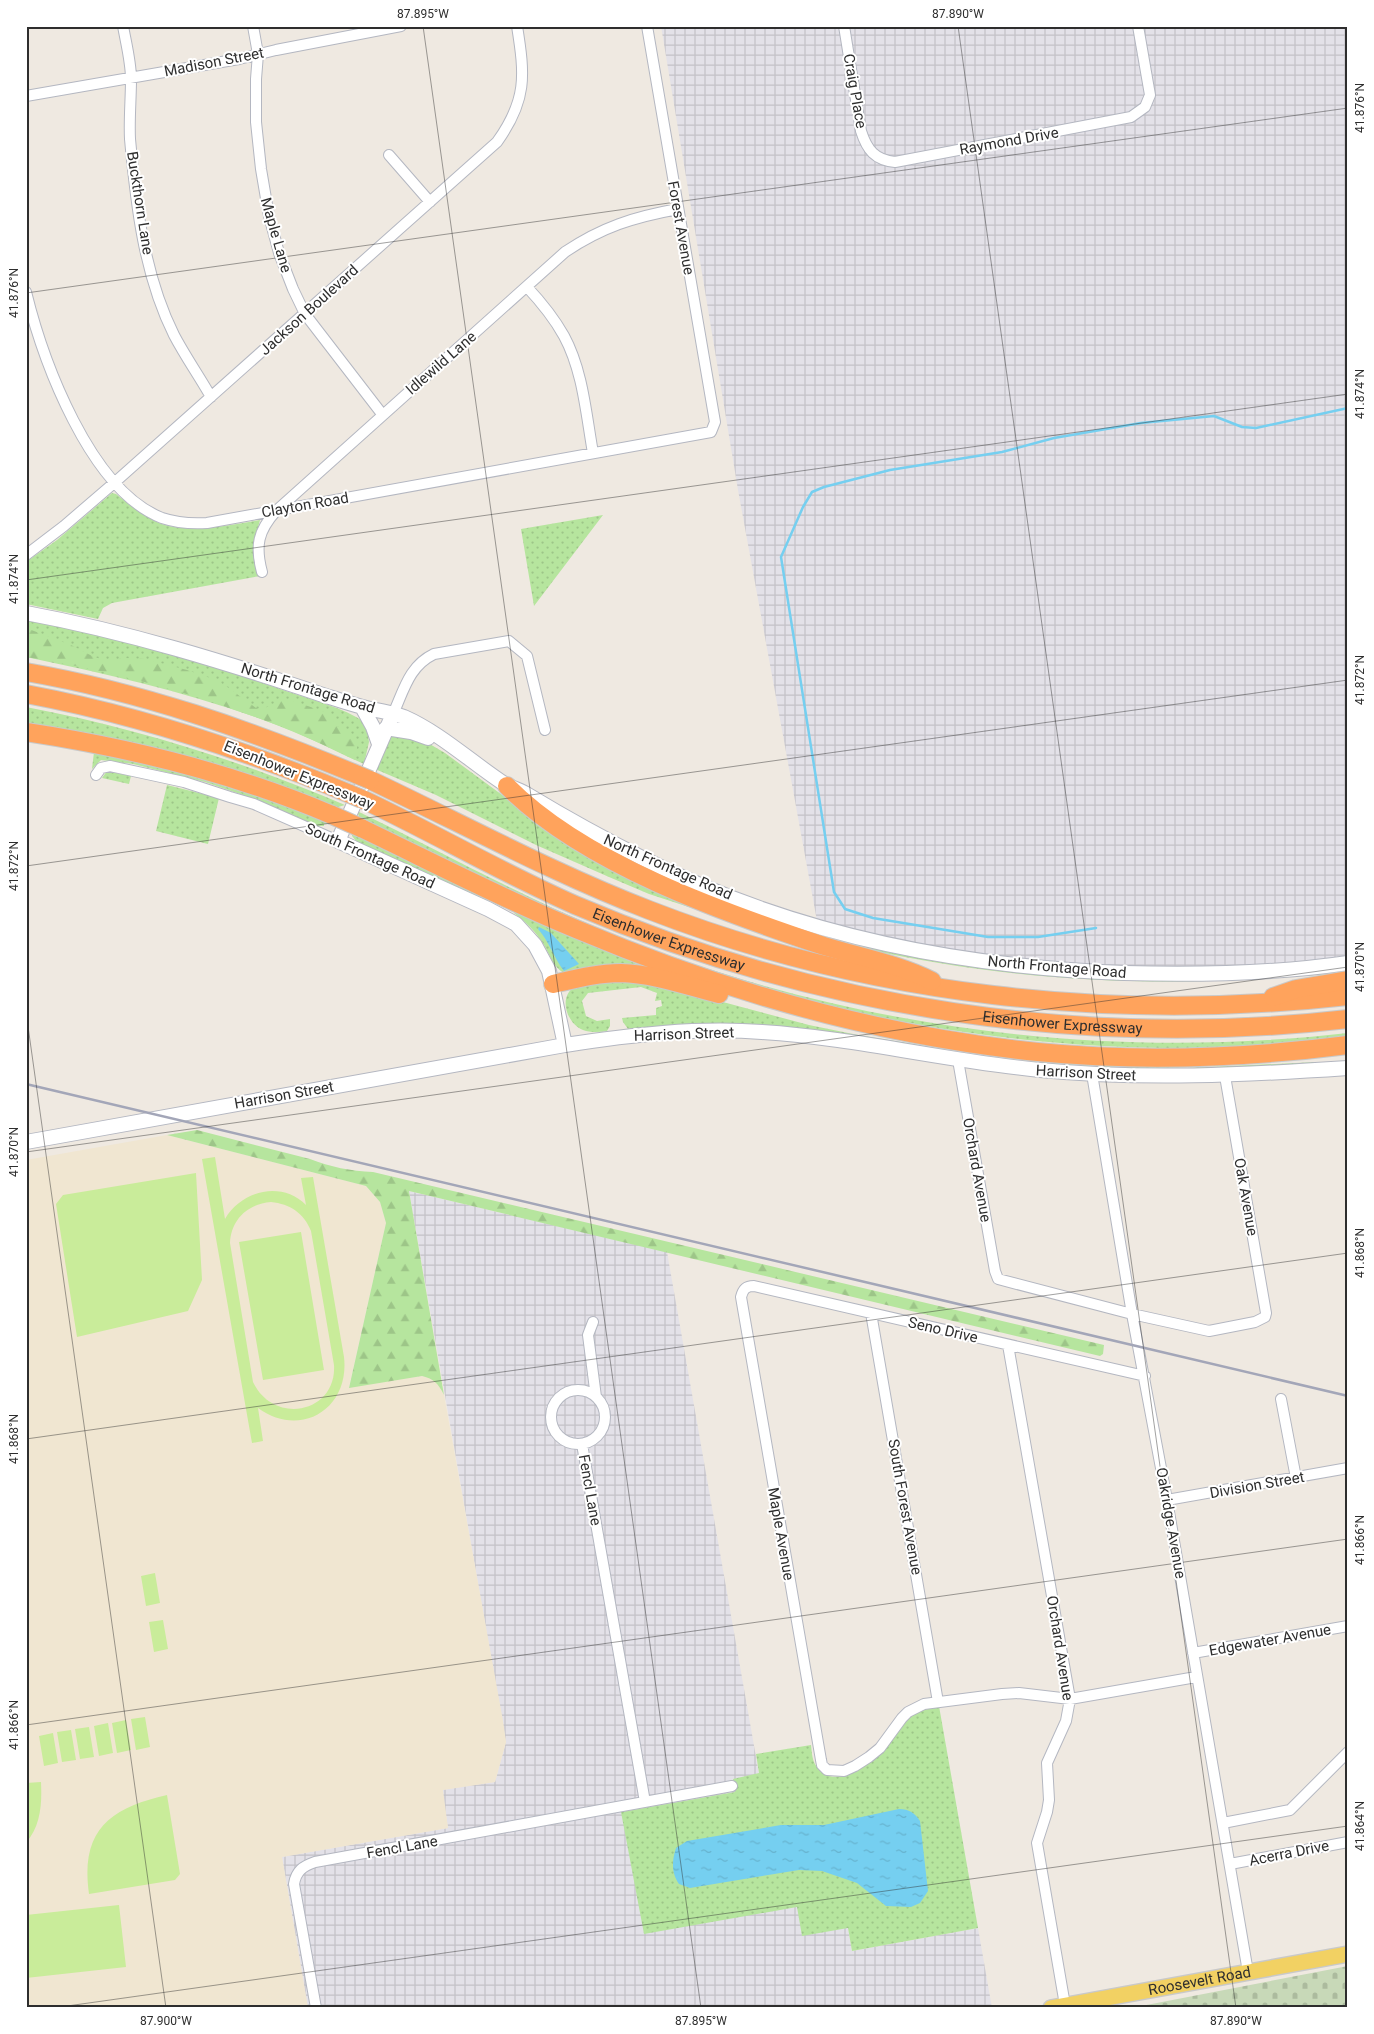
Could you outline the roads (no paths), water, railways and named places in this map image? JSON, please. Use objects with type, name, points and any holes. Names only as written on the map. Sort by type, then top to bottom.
[{"type":"highway","name":"Eisenhower Expressway","points":[[26,672],[133,695],[263,736],[364,778],[517,853],[649,910],[759,947],[818,963],[895,980],[948,989],[1052,1001],[1122,1006],[1247,1005],[1348,996]]},
{"type":"highway","name":"Eisenhower Expressway","points":[[26,694],[89,707],[164,726],[254,756],[356,797],[529,884],[613,920],[704,954],[796,981],[913,1006],[1008,1020],[1080,1026],[1198,1029],[1348,1020]]},
{"type":"highway","points":[[26,732],[110,746],[205,769],[294,799],[361,828],[566,925],[636,953],[723,985],[872,1024],[958,1042],[1039,1052],[1131,1058],[1295,1052],[1348,1045]]},
{"type":"highway","points":[[508,786],[546,819],[568,834],[596,851],[649,878],[766,926],[833,949],[910,970],[948,989]]},
{"type":"highway","points":[[553,984],[604,974],[639,975],[850,1027],[872,1024]]},
{"type":"highway","points":[[1247,1005],[1296,989],[1348,980]]},
{"type":"highway","points":[[1295,1052],[1327,1056],[1348,1054]]},
{"type":"main road","name":"North Frontage Road","points":[[26,613],[176,648],[362,707],[404,718],[459,750],[466,758],[508,786],[523,792],[623,849],[699,884],[797,920],[883,944],[995,962],[1052,969],[1109,972],[1217,974],[1348,963]]},
{"type":"main road","points":[[362,707],[373,727],[379,744]]},
{"type":"main road","points":[[338,841],[393,714]]},
{"type":"main road","points":[[386,728],[427,737],[466,758]]},
{"type":"main road","name":"South Frontage Road","points":[[338,841],[488,909],[516,924],[535,945],[549,971],[565,1044]]},
{"type":"main road","name":"Harrison Street","points":[[26,1142],[565,1044],[653,1033],[695,1031],[760,1032],[830,1039],[1007,1067],[1092,1074],[1225,1076],[1348,1068]]},
{"type":"main road","name":"Roosevelt Road","points":[[1058,2006],[1348,1954]]},
{"type":"street","name":"Buckthorn Lane","points":[[123,26],[131,77],[129,102],[130,139],[139,220],[148,261],[174,335],[211,397]]},
{"type":"street","name":"Maple Lane","points":[[254,26],[258,54],[256,122],[264,193],[273,234],[285,270],[305,314],[382,414]]},
{"type":"street","name":"Madison Street","points":[[26,96],[401,26]]},
{"type":"street","name":"Jackson Boulevard","points":[[26,556],[114,483],[497,142],[515,113],[520,99],[523,68],[517,26]]},
{"type":"street","name":"Forest Avenue","points":[[647,26],[715,422],[714,429]]},
{"type":"street","name":"Craig Place","points":[[844,26],[861,131],[872,154]]},
{"type":"street","name":"Raymond Drive","points":[[872,154],[887,161],[895,162],[1123,120],[1138,113],[1145,107],[1150,95],[1138,26]]},
{"type":"street","points":[[389,155],[430,202]]},
{"type":"street","name":"Idlewild Lane","points":[[262,572],[258,551],[259,540],[266,522],[276,511],[565,252],[591,235],[631,218],[678,208]]},
{"type":"street","points":[[527,287],[545,307],[565,337],[581,384],[593,453]]},
{"type":"street","name":"Clayton Road","points":[[26,292],[37,332],[61,392],[79,430],[114,483],[161,518],[179,523],[207,523],[276,511],[708,433],[714,429]]},
{"type":"street","points":[[393,714],[416,666],[423,659],[434,654],[509,641],[527,656],[545,730]]},
{"type":"street","name":"South Frontage Road","points":[[96,775],[101,768],[110,766],[184,782],[254,804],[338,841]]},
{"type":"street","name":"Orchard Avenue","points":[[958,1060],[995,1271],[998,1279],[1132,1314]]},
{"type":"street","name":"Oakridge Avenue","points":[[1092,1074],[1132,1314],[1167,1500],[1248,1972]]},
{"type":"street","name":"Oak Avenue","points":[[1132,1314],[1208,1330],[1255,1322],[1265,1317],[1266,1306],[1225,1076]]},
{"type":"street","name":"Seno Drive","points":[[742,1291],[749,1286],[754,1286],[1145,1376]]},
{"type":"street","name":"Maple Avenue","points":[[742,1291],[741,1305],[822,1765],[827,1770],[833,1772],[844,1771],[855,1766],[880,1748],[908,1712],[924,1704],[938,1702]]},
{"type":"street","name":"South Forest Avenue","points":[[871,1313],[938,1702]]},
{"type":"street","name":"Fencl Lane","points":[[593,1322],[588,1335],[596,1397]]},
{"type":"street","name":"Orchard Avenue","points":[[1008,1345],[1070,1699],[1064,1728],[1047,1763],[1049,1800],[1037,1843],[1058,2006]]},
{"type":"street","name":"Fencl Lane","points":[[570,1391],[584,1391],[596,1397],[604,1407],[605,1422],[603,1429],[594,1439],[582,1444],[570,1443],[558,1435],[552,1423],[552,1410],[560,1398],[570,1391]]},
{"type":"street","points":[[1281,1398],[1296,1478]]},
{"type":"street","name":"Fencl Lane","points":[[582,1444],[645,1802]]},
{"type":"street","name":"Division Street","points":[[1167,1500],[1348,1468]]},
{"type":"street","name":"Edgewater Avenue","points":[[1192,1653],[1348,1626]]},
{"type":"street","points":[[938,1702],[1019,1693],[1070,1699],[1196,1677]]},
{"type":"street","points":[[1223,1823],[1290,1810],[1348,1752]]},
{"type":"street","name":"Fencl Lane","points":[[316,2008],[294,1884],[295,1877],[302,1868],[316,1862],[732,1786]]},
{"type":"street","name":"Acerra Drive","points":[[1230,1864],[1348,1842]]},
{"type":"water","points":[[539,927],[551,933],[579,964],[564,971],[538,929]]},
{"type":"water","points":[[899,1809],[911,1812],[920,1821],[928,1891],[920,1903],[911,1907],[886,1906],[857,1883],[822,1871],[799,1870],[690,1888],[679,1884],[673,1871],[676,1848],[687,1841],[781,1825],[824,1825]]},
{"type":"waterway","points":[[1096,928],[1038,937],[988,937],[873,918],[845,909],[834,892],[781,557],[803,507],[812,492],[824,487],[890,470],[1002,452],[1054,438],[1141,423],[1214,416],[1242,427],[1256,428],[1348,408]]},
{"type":"railway","points":[[26,1084],[1348,1396]]}]
